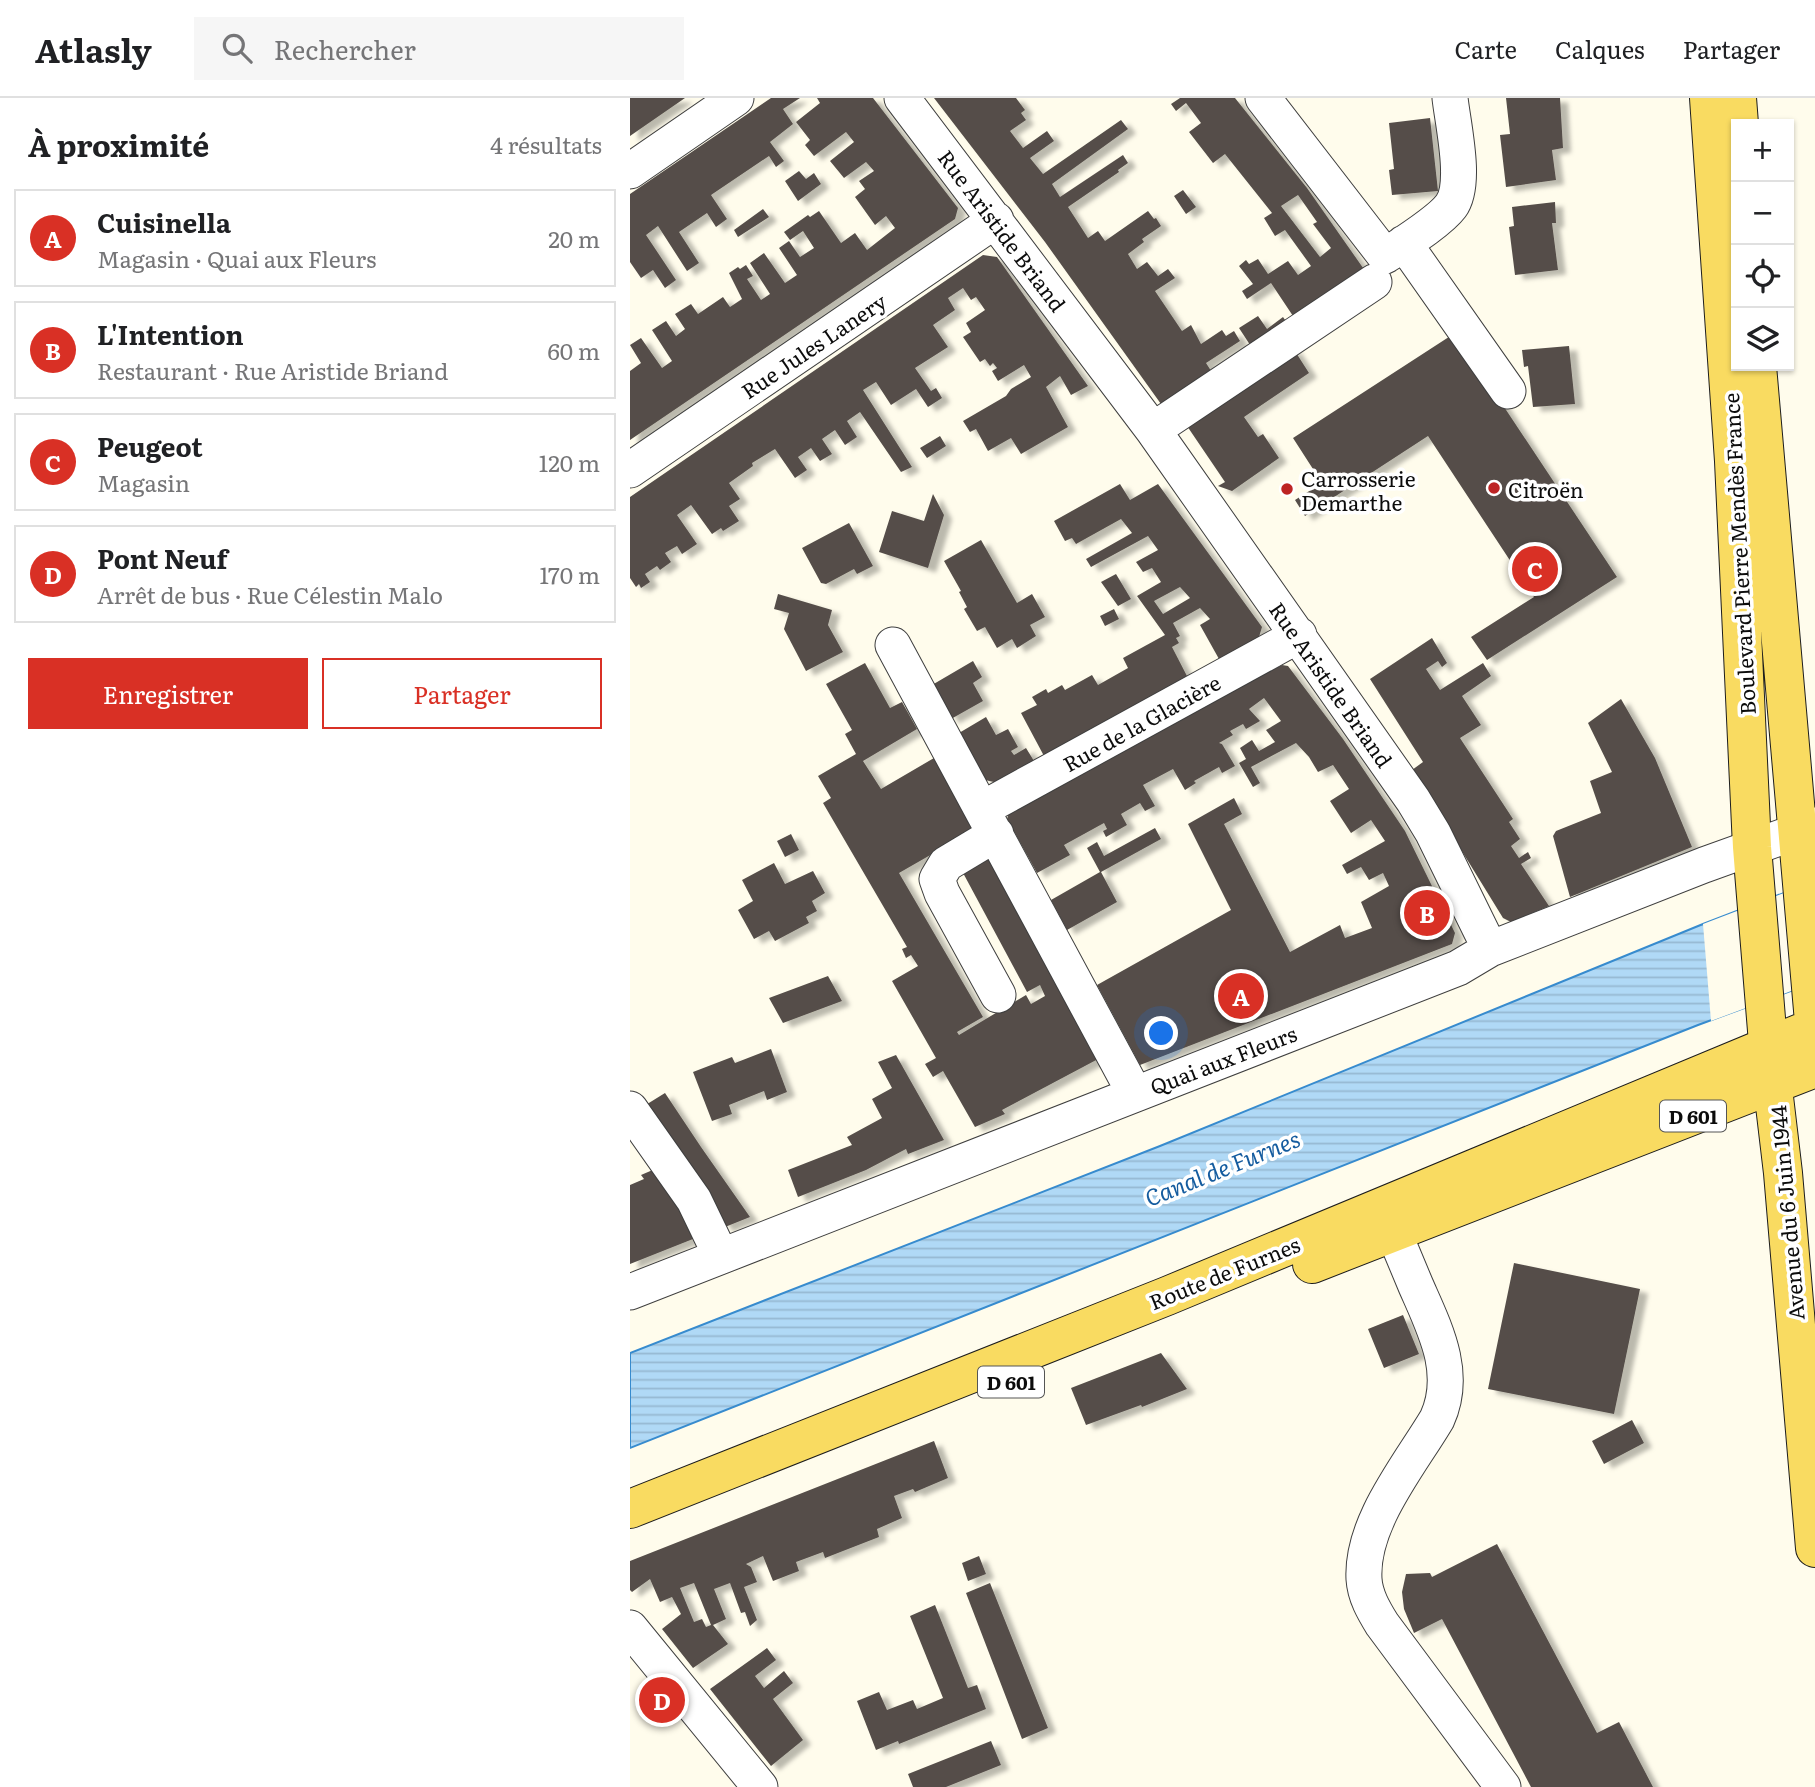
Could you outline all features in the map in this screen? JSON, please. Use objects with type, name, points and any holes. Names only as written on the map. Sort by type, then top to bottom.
[{"type":"main road","name":"Boulevard Pierre Mendès France","points":[[1709,98],[1734,461],[1756,885]]},
{"type":"main road","points":[[1737,98],[1739,119]]},
{"type":"main road","name":"Boulevard Pierre Mendès France","points":[[1757,371],[1803,839],[1815,1027]]},
{"type":"main road","name":"Avenue du 6 Juin 1944","points":[[1756,885],[1815,1548]]},
{"type":"main road","points":[[1815,1027],[1815,1033]]},
{"type":"main road","name":"Route de Furnes","points":[[630,1534],[949,1406],[1388,1220],[1815,1027]]},
{"type":"main road","name":"Route de Furnes","points":[[630,1509],[1155,1301],[1815,1068]]},
{"type":"street","points":[[630,171],[736,98]]},
{"type":"street","name":"Rue Aristide Briand","points":[[902,98],[1153,430],[1299,635],[1422,814],[1490,949]]},
{"type":"street","points":[[1263,98],[1397,253],[1507,391]]},
{"type":"street","points":[[1153,430],[1397,253],[1451,207],[1455,198],[1458,173],[1450,98]]},
{"type":"street","name":"Rue Jules Lanery","points":[[630,470],[996,220]]},
{"type":"street","name":"Rue de la Glacière","points":[[998,995],[942,893],[937,879],[946,864],[989,822],[1299,635]]},
{"type":"street","points":[[894,645],[1135,1094]]},
{"type":"street","name":"Quai aux Fleurs","points":[[630,1292],[1458,968],[1490,949],[1752,847],[1803,839]]},
{"type":"street","points":[[632,1117],[688,1190],[721,1256]]},
{"type":"street","points":[[1388,1220],[1438,1337],[1444,1362],[1446,1392],[1437,1419],[1374,1526],[1366,1551],[1364,1581],[1370,1603],[1382,1624],[1503,1787]]},
{"type":"street","points":[[630,1629],[760,1787]]},
{"type":"water","name":"Canal de Furnes","points":[[1815,881],[1815,982],[1698,1025],[630,1448],[630,1353],[1160,1146],[1703,924]]},
{"type":"pier","points":[[1815,881],[1815,982],[1711,1021],[1703,924]]},
{"type":"building","points":[[630,98],[685,98],[630,136]]},
{"type":"building","points":[[771,98],[800,98],[783,109],[793,124],[770,142],[784,161],[776,167],[769,156],[711,195],[727,219],[716,227],[707,213],[679,232],[699,263],[687,271],[658,226],[646,235],[676,280],[665,288],[653,270],[641,278],[630,262],[630,194]]},
{"type":"building","points":[[817,98],[873,98],[958,208],[955,219],[630,440],[630,371],[641,363],[630,345],[641,338],[662,368],[672,361],[652,330],[666,321],[676,336],[685,329],[675,314],[691,304],[698,314],[723,297],[730,307],[742,299],[729,273],[746,265],[753,276],[747,279],[761,300],[770,294],[750,263],[764,253],[785,283],[797,275],[779,248],[789,241],[800,257],[814,248],[803,231],[790,240],[784,232],[808,215],[810,217],[819,211],[841,243],[855,233],[867,250],[895,228],[886,216],[875,225],[855,197],[865,189],[859,181],[874,171],[866,162],[844,178],[830,161],[854,142],[846,132],[814,156],[805,145],[810,140],[796,122],[820,103]]},
{"type":"building","points":[[934,98],[1016,98],[1025,110],[1021,113],[1026,120],[1010,131],[1023,148],[1047,131],[1054,141],[1030,158],[1043,174],[1121,120],[1128,129],[1052,184],[1060,197],[1123,155],[1128,163],[1118,170],[1119,172],[1068,207],[1088,238],[1098,231],[1105,241],[1148,211],[1156,218],[1161,226],[1142,239],[1144,242],[1128,254],[1137,269],[1147,262],[1158,276],[1168,269],[1175,278],[1155,291],[1182,331],[1191,325],[1201,344],[1222,330],[1226,336],[1234,331],[1240,341],[1206,363],[1215,377],[1166,411],[1045,242]]},
{"type":"building","points":[[1180,98],[1235,98],[1307,188],[1368,275],[1297,322],[1271,283],[1247,299],[1242,291],[1253,284],[1239,266],[1246,260],[1249,264],[1258,259],[1268,274],[1288,261],[1298,275],[1311,266],[1285,230],[1275,236],[1264,218],[1272,213],[1225,154],[1213,163],[1189,132],[1201,123],[1186,103],[1176,111],[1171,104]],"holes":[[[1298,195],[1317,222],[1313,224],[1331,248],[1320,257],[1281,206]]]},
{"type":"building","points":[[1506,98],[1560,98],[1563,148],[1552,150],[1556,180],[1506,187],[1500,135],[1510,134]]},
{"type":"building","points":[[1430,118],[1438,191],[1392,195],[1389,170],[1394,169],[1389,123]]},
{"type":"building","points":[[799,171],[806,179],[814,173],[821,184],[798,201],[785,181]]},
{"type":"building","points":[[1183,190],[1196,207],[1186,214],[1174,196]]},
{"type":"building","points":[[1555,202],[1556,223],[1552,223],[1558,270],[1515,275],[1509,227],[1514,226],[1512,207]]},
{"type":"building","points":[[763,209],[769,217],[738,237],[734,230]]},
{"type":"building","points":[[983,255],[997,257],[1088,386],[1071,395],[1060,376],[1046,387],[1068,427],[1021,454],[1011,438],[988,451],[976,429],[970,432],[963,421],[1006,396],[1011,389],[1031,377],[1024,365],[998,381],[992,371],[997,368],[993,363],[990,366],[985,359],[980,362],[963,337],[971,332],[966,323],[985,310],[976,297],[971,300],[963,288],[948,298],[955,310],[933,325],[948,347],[915,368],[931,391],[936,388],[942,398],[928,407],[916,389],[891,405],[876,382],[863,390],[912,467],[901,472],[860,412],[847,421],[857,437],[845,445],[835,430],[822,439],[832,454],[820,461],[811,448],[798,457],[807,470],[795,478],[775,449],[752,463],[753,466],[729,483],[740,499],[729,506],[739,521],[723,531],[721,528],[712,534],[691,505],[677,515],[697,544],[682,554],[677,546],[665,553],[671,562],[660,570],[657,566],[645,574],[650,582],[641,588],[639,584],[636,587],[630,578],[630,497]]},
{"type":"building","points":[[1258,316],[1267,329],[1283,317],[1290,327],[1254,351],[1239,328]]},
{"type":"building","points":[[1455,333],[1617,577],[1487,660],[1471,637],[1534,597],[1428,436],[1305,516],[1295,500],[1322,483],[1293,438]]},
{"type":"building","points":[[1569,346],[1575,404],[1533,407],[1528,366],[1524,367],[1522,350]]},
{"type":"building","points":[[1293,348],[1309,373],[1244,417],[1258,437],[1263,434],[1279,458],[1232,491],[1218,486],[1225,482],[1185,423]]},
{"type":"building","points":[[940,436],[946,446],[927,458],[920,448]]},
{"type":"building","points":[[1120,484],[1130,500],[1158,484],[1262,627],[1259,637],[1219,659],[1200,625],[1210,619],[1200,608],[1173,623],[1180,636],[1176,638],[1179,643],[1172,647],[1188,678],[1044,756],[1021,713],[1037,705],[1032,697],[1046,689],[1048,693],[1062,685],[1065,690],[1092,675],[1098,685],[1128,668],[1123,658],[1165,635],[1137,596],[1161,582],[1152,568],[1143,572],[1136,562],[1158,550],[1148,536],[1091,567],[1086,559],[1132,533],[1121,519],[1076,544],[1072,538],[1065,541],[1054,521]],"holes":[[[1180,587],[1190,598],[1163,614],[1154,601]]]},
{"type":"building","points":[[933,494],[944,515],[928,568],[879,552],[892,511],[924,521]]},
{"type":"building","points":[[849,523],[873,566],[857,574],[854,569],[826,584],[821,583],[802,548]]},
{"type":"building","points":[[981,540],[1017,603],[1032,594],[1045,617],[1030,625],[1036,636],[1017,648],[1012,639],[997,648],[985,627],[977,631],[964,609],[967,607],[959,592],[961,591],[944,561]]},
{"type":"building","points":[[1116,574],[1131,599],[1118,606],[1101,582]]},
{"type":"building","points":[[778,594],[832,610],[828,625],[843,652],[806,671],[784,629],[789,613],[774,609]]},
{"type":"building","points":[[1114,609],[1119,619],[1105,626],[1100,616]]},
{"type":"building","points":[[1432,638],[1447,663],[1442,667],[1438,661],[1426,669],[1440,690],[1483,663],[1491,676],[1462,696],[1481,725],[1460,738],[1513,819],[1509,822],[1520,839],[1511,846],[1519,858],[1528,852],[1531,858],[1521,864],[1549,906],[1511,922],[1503,918],[1412,770],[1423,762],[1370,679]]},
{"type":"building","points":[[973,661],[982,677],[973,683],[983,701],[951,719],[932,685]]},
{"type":"building","points":[[865,663],[890,708],[902,702],[917,729],[863,761],[881,789],[934,758],[974,830],[899,873],[983,1017],[957,1032],[959,1035],[1026,995],[1031,1004],[1045,996],[1040,985],[1027,992],[962,871],[989,856],[1100,1058],[1002,1110],[1005,1114],[975,1127],[943,1071],[933,1077],[925,1064],[936,1058],[892,981],[918,966],[911,955],[906,958],[902,949],[907,947],[823,803],[831,798],[818,776],[856,754],[845,734],[852,730],[826,684]]},
{"type":"building","points":[[1282,665],[1288,666],[1343,739],[1405,831],[1455,933],[1452,944],[1140,1065],[1097,985],[1231,910],[1188,824],[1234,798],[1242,814],[1224,824],[1290,952],[1340,925],[1345,938],[1372,928],[1361,902],[1389,886],[1383,873],[1369,880],[1361,867],[1347,874],[1342,865],[1385,841],[1371,820],[1351,833],[1330,801],[1349,789],[1333,765],[1318,772],[1296,743],[1251,767],[1260,783],[1253,787],[1239,763],[1246,759],[1240,748],[1252,740],[1259,751],[1275,742],[1266,730],[1281,721],[1264,698],[1249,709],[1260,721],[1246,729],[1243,724],[1230,731],[1233,735],[1219,743],[1235,766],[1222,773],[1219,767],[1194,781],[1196,783],[1185,790],[1173,769],[1143,785],[1155,806],[1145,811],[1140,803],[1121,814],[1127,825],[1106,837],[1103,831],[1107,829],[1104,823],[1064,845],[1070,855],[1037,873],[1007,819],[1009,812]]},
{"type":"building","points":[[1621,699],[1655,758],[1692,847],[1570,897],[1553,836],[1556,831],[1601,813],[1590,781],[1612,772],[1588,723]]},
{"type":"building","points":[[986,717],[996,735],[1008,729],[1018,747],[1011,751],[1014,755],[1026,748],[1034,761],[994,782],[985,780],[959,733]]},
{"type":"building","points":[[1155,828],[1161,839],[1101,872],[1117,902],[1067,930],[1051,900],[1100,872],[1087,848],[1097,842],[1104,856]]},
{"type":"building","points":[[791,834],[799,850],[785,857],[777,841]]},
{"type":"building","points":[[774,863],[785,884],[813,871],[825,893],[812,901],[817,911],[806,917],[809,923],[775,941],[769,931],[754,939],[738,910],[753,901],[742,880]]},
{"type":"building","points":[[828,976],[842,1001],[783,1023],[769,998]]},
{"type":"building","points":[[771,1049],[787,1092],[767,1100],[764,1091],[729,1105],[732,1114],[712,1121],[693,1072],[732,1057],[735,1063]]},
{"type":"building","points":[[896,1055],[944,1140],[908,1154],[906,1149],[866,1170],[798,1197],[788,1170],[852,1145],[847,1137],[882,1118],[872,1099],[892,1088],[878,1062]]},
{"type":"building","points":[[665,1093],[750,1217],[725,1227],[644,1106]]},
{"type":"building","points":[[655,1169],[698,1237],[630,1264],[630,1185],[644,1179],[641,1175]]},
{"type":"building","points":[[1514,1263],[1640,1289],[1614,1414],[1488,1389]]},
{"type":"building","points":[[1403,1315],[1419,1354],[1384,1368],[1368,1329]]},
{"type":"building","points":[[1161,1353],[1187,1389],[1086,1425],[1071,1388]]},
{"type":"building","points":[[1632,1420],[1644,1443],[1604,1464],[1592,1441]]},
{"type":"building","points":[[934,1441],[948,1478],[915,1492],[913,1489],[894,1496],[902,1518],[877,1529],[879,1537],[825,1558],[823,1552],[796,1562],[799,1571],[773,1581],[763,1556],[746,1564],[751,1567],[757,1582],[744,1587],[757,1620],[750,1626],[745,1612],[741,1613],[730,1583],[714,1589],[726,1619],[713,1625],[728,1644],[693,1668],[662,1629],[681,1614],[672,1597],[660,1602],[650,1579],[632,1592],[630,1561]],"holes":[[[694,1583],[711,1625],[706,1627],[702,1619],[694,1622],[680,1588]]]},
{"type":"building","points":[[1497,1544],[1597,1733],[1619,1722],[1653,1787],[1531,1787],[1442,1619],[1414,1633],[1404,1609],[1402,1592],[1406,1574],[1430,1573],[1432,1577]]},
{"type":"building","points":[[979,1556],[986,1574],[968,1581],[962,1563]]},
{"type":"building","points":[[990,1583],[1048,1728],[1022,1739],[966,1593]]},
{"type":"building","points":[[935,1605],[968,1688],[977,1685],[986,1709],[899,1744],[898,1741],[876,1750],[857,1701],[879,1692],[887,1710],[913,1700],[917,1709],[943,1698],[910,1616]]},
{"type":"building","points":[[767,1648],[776,1660],[755,1676],[764,1688],[784,1671],[793,1683],[773,1699],[803,1740],[771,1766],[710,1689]]},
{"type":"building","points":[[991,1741],[1001,1765],[946,1787],[913,1787],[908,1774]]},
{"type":"place","name":"Citroën","points":[[1494,488]]},
{"type":"place","name":"Carrosserie Demarthe","points":[[1287,489]]},
{"type":"place","name":"Peugeot","points":[[1535,569]]},
{"type":"place","name":"L'Intention","points":[[1427,913]]},
{"type":"place","name":"Cuisinella","points":[[1241,996]]},
{"type":"place","name":"Pont Neuf","points":[[662,1700]]}]
